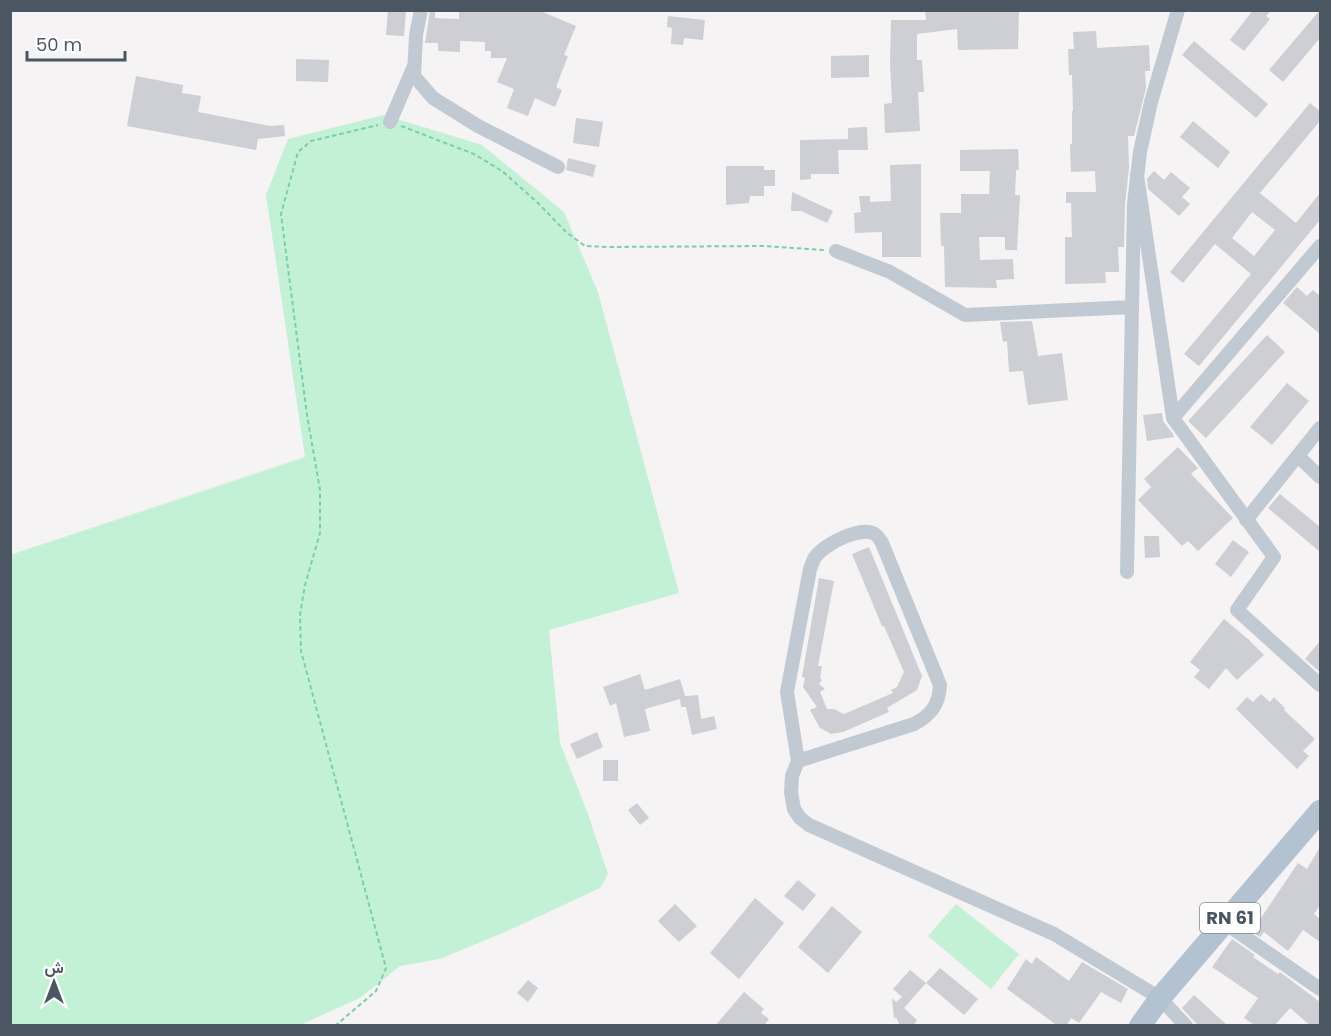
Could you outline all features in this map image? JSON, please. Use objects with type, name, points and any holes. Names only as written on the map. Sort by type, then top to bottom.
[{"type":"main road","name":"RN 61","points":[[1140,1026],[1160,998],[1320,811]]},
{"type":"street","points":[[421,10],[416,35],[414,76],[433,98],[478,126],[558,167]]},
{"type":"street","points":[[1126,572],[1134,204],[1140,152],[1151,102],[1178,10]]},
{"type":"street","points":[[390,122],[414,64]]},
{"type":"street","points":[[1137,175],[1173,418],[1274,557],[1237,610],[1320,685]]},
{"type":"street","points":[[1173,418],[1320,246]]},
{"type":"street","points":[[836,251],[890,272],[965,315],[1132,307]]},
{"type":"street","points":[[1246,520],[1320,428]]},
{"type":"street","points":[[1298,456],[1320,477]]},
{"type":"street","points":[[798,761],[914,724],[926,718],[935,708],[939,698],[940,685],[882,543],[876,535],[870,532],[862,532],[832,542],[815,556],[810,569],[787,692],[798,761],[792,776],[791,792],[794,809],[809,825],[1054,934],[1160,998],[1186,1026]]},
{"type":"street","points":[[1225,923],[1320,989]]},
{"type":"path","points":[[335,1026],[376,991],[386,968],[302,651],[300,615],[305,585],[320,533],[320,490],[307,415],[281,214],[298,152],[311,141],[390,122],[474,154],[502,171],[538,202],[566,232],[585,246],[609,248],[765,246],[836,251]]},
{"type":"green space","points":[[384,115],[482,145],[564,212],[598,292],[679,593],[549,630],[560,743],[588,814],[608,874],[600,888],[440,959],[400,966],[360,998],[300,1025],[11,1025],[10,555],[305,457],[266,195],[288,139]]},
{"type":"green space","points":[[956,904],[1019,954],[991,989],[928,936]]},
{"type":"building","points":[[388,10],[406,10],[404,36],[386,35]]},
{"type":"building","points":[[430,10],[435,10],[435,18],[459,19],[459,10],[538,10],[576,26],[564,55],[568,56],[556,87],[562,90],[555,107],[535,98],[528,116],[507,108],[514,89],[497,82],[507,58],[491,58],[491,51],[485,51],[485,42],[460,41],[460,52],[438,51],[438,43],[425,43]]},
{"type":"building","points":[[925,10],[1019,10],[1018,49],[958,50],[957,29],[917,34],[917,60],[922,60],[924,92],[918,92],[920,131],[885,133],[884,104],[892,103],[891,20],[926,20]]},
{"type":"building","points":[[1253,10],[1271,10],[1266,16],[1270,19],[1244,51],[1230,40]]},
{"type":"building","points":[[1320,10],[1320,38],[1283,82],[1269,70]]},
{"type":"building","points":[[668,16],[705,20],[703,40],[684,38],[683,45],[671,44],[672,28],[667,27]]},
{"type":"building","points":[[1096,31],[1097,48],[1149,45],[1150,71],[1145,71],[1146,88],[1134,136],[1128,136],[1129,168],[1124,247],[1118,247],[1119,272],[1105,272],[1106,283],[1065,284],[1065,237],[1072,237],[1071,203],[1066,203],[1066,192],[1096,192],[1095,171],[1071,172],[1070,144],[1072,144],[1073,111],[1072,75],[1069,75],[1068,49],[1074,49],[1073,32]]},
{"type":"building","points":[[1194,41],[1268,104],[1256,118],[1182,55]]},
{"type":"building","points":[[869,55],[869,77],[831,78],[831,56]]},
{"type":"building","points":[[296,59],[329,60],[328,82],[296,81]]},
{"type":"building","points":[[136,76],[183,85],[182,93],[201,96],[198,112],[270,126],[284,125],[285,136],[258,139],[256,150],[127,126]]},
{"type":"building","points":[[1310,103],[1320,111],[1320,121],[1260,193],[1296,223],[1320,193],[1320,220],[1199,366],[1184,354],[1251,274],[1215,244],[1183,283],[1170,272]],"holes":[[[1252,212],[1275,230],[1254,256],[1232,238]]]},
{"type":"building","points":[[576,118],[603,122],[599,147],[573,143]]},
{"type":"building","points":[[1193,121],[1230,152],[1218,168],[1180,137]]},
{"type":"building","points":[[867,127],[868,150],[838,150],[839,174],[811,174],[811,179],[800,180],[800,140],[848,139],[848,128]]},
{"type":"building","points":[[1018,149],[1019,170],[1016,170],[1015,195],[1020,195],[1017,250],[1005,250],[1005,237],[979,237],[980,260],[1013,259],[1014,279],[996,280],[997,288],[945,287],[940,213],[961,213],[961,194],[989,194],[990,171],[960,171],[960,150]]},
{"type":"building","points":[[568,158],[596,165],[593,177],[566,170]]},
{"type":"building","points":[[921,164],[921,257],[882,257],[882,232],[855,233],[854,213],[861,212],[859,196],[870,196],[870,202],[891,201],[890,165]]},
{"type":"building","points":[[726,166],[764,166],[764,170],[775,170],[775,186],[764,186],[764,196],[750,196],[749,203],[726,205]]},
{"type":"building","points":[[1154,171],[1164,180],[1171,172],[1190,188],[1182,197],[1190,204],[1179,216],[1148,189],[1147,179]]},
{"type":"building","points":[[792,192],[833,211],[827,223],[801,211],[791,211]]},
{"type":"building","points":[[1297,287],[1307,296],[1313,290],[1320,296],[1320,334],[1283,303]]},
{"type":"building","points":[[1032,321],[1038,356],[1062,353],[1068,400],[1028,405],[1023,371],[1009,372],[1007,341],[1003,342],[1000,322]]},
{"type":"building","points":[[1267,335],[1285,352],[1206,438],[1188,421]]},
{"type":"building","points":[[1287,383],[1309,401],[1272,445],[1250,427]]},
{"type":"building","points":[[1162,413],[1163,421],[1174,437],[1147,441],[1143,415]]},
{"type":"building","points":[[1178,447],[1198,468],[1191,474],[1233,518],[1198,551],[1188,541],[1182,546],[1138,500],[1151,487],[1144,479]]},
{"type":"building","points":[[1280,494],[1320,527],[1320,552],[1268,508]]},
{"type":"building","points":[[1144,536],[1159,536],[1160,557],[1145,558]]},
{"type":"building","points":[[1233,540],[1249,552],[1231,577],[1215,564]]},
{"type":"building","points":[[869,547],[922,676],[917,690],[887,708],[889,712],[843,732],[831,734],[820,728],[810,710],[817,707],[803,687],[805,678],[802,677],[819,578],[834,581],[818,666],[822,666],[820,678],[822,680],[819,684],[825,689],[820,692],[827,709],[834,709],[844,714],[893,693],[891,690],[897,687],[904,672],[852,554]]},
{"type":"building","points":[[1224,619],[1264,655],[1237,680],[1226,668],[1209,689],[1194,677],[1200,670],[1190,662]]},
{"type":"building","points":[[1320,641],[1320,672],[1305,659]]},
{"type":"building","points":[[640,674],[645,690],[680,679],[685,696],[698,695],[701,719],[714,716],[717,729],[692,735],[686,707],[681,707],[680,699],[645,709],[650,731],[624,737],[616,703],[610,706],[603,687]]},
{"type":"building","points":[[1261,694],[1270,702],[1274,697],[1285,708],[1284,710],[1315,739],[1303,751],[1309,756],[1297,769],[1236,709],[1247,697],[1253,702]]},
{"type":"building","points":[[597,732],[603,747],[577,759],[570,744]]},
{"type":"building","points":[[603,760],[618,760],[618,781],[603,781]]},
{"type":"building","points":[[637,803],[649,818],[640,825],[628,810]]},
{"type":"building","points":[[1320,847],[1320,905],[1314,914],[1320,919],[1320,942],[1303,930],[1288,951],[1264,932],[1260,937],[1252,931],[1298,863],[1307,869]]},
{"type":"building","points":[[798,880],[816,895],[803,911],[784,896]]},
{"type":"building","points":[[755,898],[784,923],[739,979],[710,953]]},
{"type":"building","points":[[675,904],[697,926],[679,942],[658,921]]},
{"type":"building","points":[[832,906],[862,932],[828,973],[798,947]]},
{"type":"building","points":[[1232,939],[1255,955],[1253,957],[1278,974],[1280,972],[1320,1002],[1320,1026],[1311,1026],[1290,1008],[1274,1026],[1256,1026],[1244,1018],[1258,998],[1212,967]]},
{"type":"building","points":[[1036,957],[1069,981],[1082,962],[1128,989],[1121,1003],[1101,992],[1079,1023],[1071,1018],[1066,1026],[1058,1026],[1007,989],[1026,959],[1032,964]]},
{"type":"building","points":[[940,968],[978,999],[964,1015],[926,983]]},
{"type":"building","points":[[910,970],[926,983],[904,1008],[917,1020],[913,1026],[900,1026],[896,1017],[894,1019],[892,998],[896,1002],[902,997],[893,989]]},
{"type":"building","points":[[528,980],[538,988],[528,1002],[517,993]]},
{"type":"building","points":[[744,992],[764,1009],[761,1013],[769,1019],[764,1026],[715,1026]]},
{"type":"building","points":[[1194,995],[1228,1026],[1199,1026],[1182,1008]]}]
